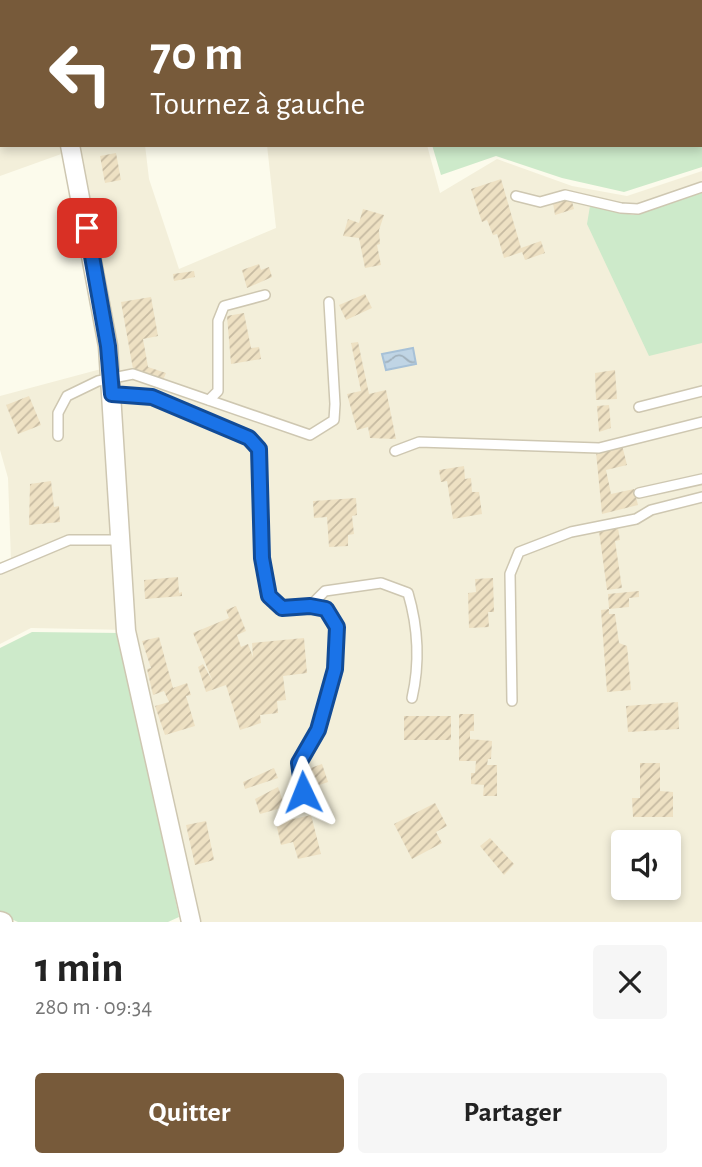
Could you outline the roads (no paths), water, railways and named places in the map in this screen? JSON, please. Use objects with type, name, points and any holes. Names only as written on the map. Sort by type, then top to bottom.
[{"type":"street","points":[[70,147],[87,228],[111,385],[126,631],[191,922]]},
{"type":"lane","points":[[516,196],[540,202],[565,195],[638,209],[702,187]]},
{"type":"lane","points":[[209,400],[218,391],[218,321],[224,306],[265,295]]},
{"type":"lane","points":[[58,436],[58,413],[67,396],[111,385],[133,374],[310,435],[323,429],[334,420],[335,404],[329,302]]},
{"type":"lane","points":[[111,385],[152,397],[249,438],[259,449],[262,558],[269,596],[282,608],[310,606],[326,609],[337,627],[335,669],[318,730],[299,763],[303,792]]},
{"type":"lane","points":[[639,407],[702,391]]},
{"type":"lane","points":[[395,451],[419,442],[599,447],[702,422]]},
{"type":"lane","points":[[639,493],[702,479]]},
{"type":"lane","points":[[513,701],[510,574],[519,552],[571,532],[636,519],[651,510],[702,497]]},
{"type":"lane","points":[[0,569],[69,540],[120,540]]},
{"type":"lane","points":[[310,606],[326,591],[381,583],[408,593],[416,621],[417,678],[412,698]]},
{"type":"water","points":[[413,348],[416,364],[386,370],[382,354]]}]
